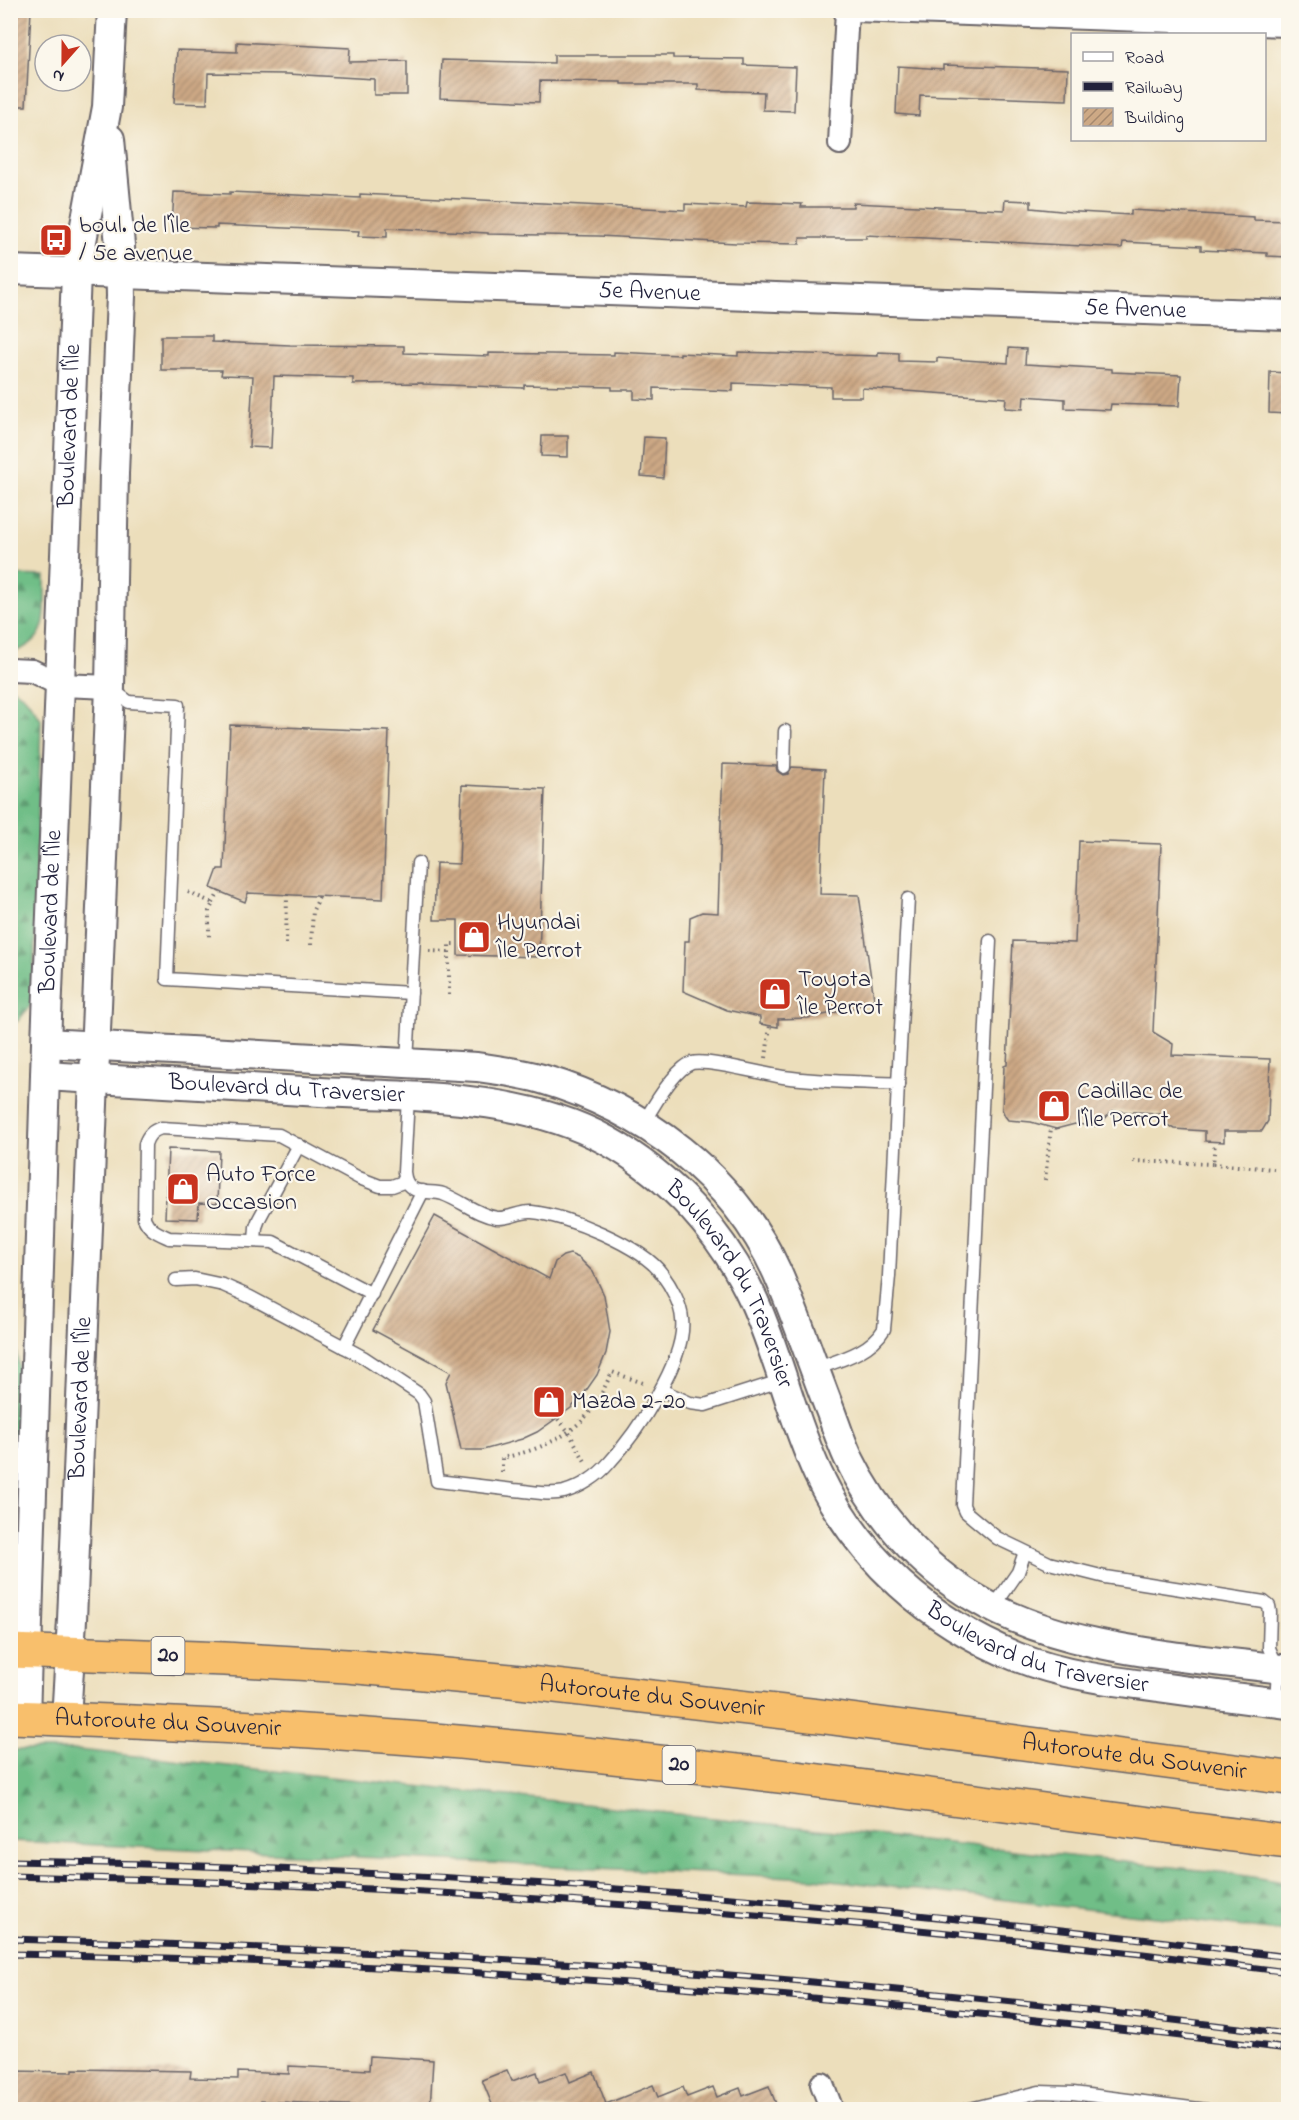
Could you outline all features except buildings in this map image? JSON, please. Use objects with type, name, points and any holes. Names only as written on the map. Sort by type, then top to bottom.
[{"type":"highway","name":"Autoroute du Souvenir","points":[[19,1652],[70,1652],[347,1666],[522,1682],[819,1716],[1288,1778]]},
{"type":"highway","name":"Autoroute du Souvenir","points":[[18,1717],[293,1730],[553,1751],[723,1770],[1288,1842]]},
{"type":"street","name":"Boulevard de l'Île","points":[[18,1717],[76,273],[107,107],[112,10]]},
{"type":"street","points":[[840,143],[847,10]]},
{"type":"street","points":[[854,10],[1288,25]]},
{"type":"street","name":"Boulevard de l'Île","points":[[66,1719],[110,687],[121,274],[107,107]]},
{"type":"street","name":"5e Avenue","points":[[10,270],[1288,315]]},
{"type":"street","points":[[10,670],[32,671],[60,685],[110,687]]},
{"type":"street","name":"Boulevard du Traversier","points":[[46,1043],[477,1067],[540,1078],[608,1104],[643,1124],[680,1150],[734,1202],[754,1229],[777,1271],[847,1455],[863,1485],[882,1513],[922,1558],[973,1597],[1030,1625],[1060,1635],[1085,1641],[1283,1670]]},
{"type":"street","name":"Boulevard du Traversier","points":[[45,1076],[408,1097],[485,1104],[548,1116],[579,1126],[608,1141],[657,1174],[684,1198],[723,1245],[754,1302],[820,1477],[852,1530],[869,1553],[910,1593],[944,1618],[989,1645],[1019,1658],[1049,1667],[1120,1682],[1282,1703]]},
{"type":"street","points":[[783,1380],[814,1369]]},
{"type":"street","points":[[822,2084],[832,2109]]},
{"type":"lane","points":[[110,687],[129,702],[178,705],[167,978],[411,993]]},
{"type":"lane","points":[[784,767],[785,731]]},
{"type":"lane","points":[[406,1062],[418,863]]},
{"type":"lane","points":[[814,1369],[868,1347],[884,1329],[889,1276],[908,899]]},
{"type":"lane","points":[[990,941],[963,1506],[966,1512],[997,1538],[1049,1563],[1105,1577],[1264,1602],[1269,1606],[1270,1612],[1269,1648],[1283,1670],[1282,1703]]},
{"type":"lane","points":[[643,1124],[653,1106],[682,1068],[691,1064],[705,1062],[782,1077],[898,1084]]},
{"type":"lane","points":[[176,1280],[195,1279],[223,1285],[363,1357],[419,1394],[424,1401],[437,1481],[544,1493],[562,1492],[593,1477],[622,1447],[661,1390],[679,1352],[682,1318],[669,1285],[661,1272],[629,1247],[581,1225],[532,1212],[498,1218],[481,1214],[441,1194],[411,1188],[406,1182],[404,1172],[408,1097]]},
{"type":"lane","points":[[372,1294],[273,1242],[169,1238],[155,1232],[147,1225],[144,1218],[144,1151],[148,1136],[153,1130],[161,1128],[279,1134],[359,1178],[380,1186],[392,1186],[406,1182]]},
{"type":"lane","points":[[255,1241],[259,1219],[299,1145]]},
{"type":"lane","points":[[344,1347],[423,1191]]},
{"type":"lane","points":[[661,1390],[690,1403],[705,1405],[783,1380]]},
{"type":"lane","points":[[993,1608],[1018,1572],[1025,1552]]},
{"type":"lane","points":[[966,2109],[1039,2092],[1073,2093],[1207,2109]]},
{"type":"path","points":[[184,890],[213,903]]},
{"type":"path","points":[[209,940],[209,911],[219,892]]},
{"type":"path","points":[[286,944],[287,895]]},
{"type":"path","points":[[311,945],[313,910],[320,896]]},
{"type":"path","points":[[449,994],[450,944],[458,944]]},
{"type":"path","points":[[769,1038],[770,1026]]},
{"type":"path","points":[[1045,1180],[1051,1128]]},
{"type":"path","points":[[1213,1164],[1215,1142]]},
{"type":"path","points":[[1133,1161],[1274,1169]]},
{"type":"path","points":[[502,1458],[538,1449],[568,1431],[589,1414],[612,1372],[647,1384]]},
{"type":"path","points":[[558,1419],[568,1431],[593,1477]]},
{"type":"green space","points":[[11,575],[45,576],[45,613],[40,633],[34,641],[11,653]]},
{"type":"green space","points":[[11,687],[25,697],[41,719],[33,1002],[18,1021],[11,1024]]},
{"type":"green space","points":[[11,1321],[19,1367],[11,1577]]},
{"type":"green space","points":[[11,1750],[79,1750],[1228,1873],[1288,1883],[1288,1932],[813,1878],[11,1841]]},
{"type":"railway","points":[[10,1861],[331,1871],[651,1891],[970,1920],[1288,1957]]},
{"type":"railway","points":[[10,1876],[331,1887],[651,1907],[970,1935],[1288,1972]]},
{"type":"railway","points":[[10,1939],[385,1953],[694,1972],[949,1995],[1288,2034]]},
{"type":"railway","points":[[10,1954],[331,1965],[651,1985],[970,2013],[1288,2049]]},
{"type":"place","name":"boul. de l'Île / 5e avenue","points":[[56,240]]},
{"type":"place","name":"Hyundai Île Perrot","points":[[474,937]]},
{"type":"place","name":"Toyota Île Perrot","points":[[775,994]]},
{"type":"place","name":"Cadillac de l'Île Perrot","points":[[1054,1106]]},
{"type":"place","name":"Auto Force Occasion","points":[[183,1189]]},
{"type":"place","name":"Mazda 2-20","points":[[549,1402]]}]
